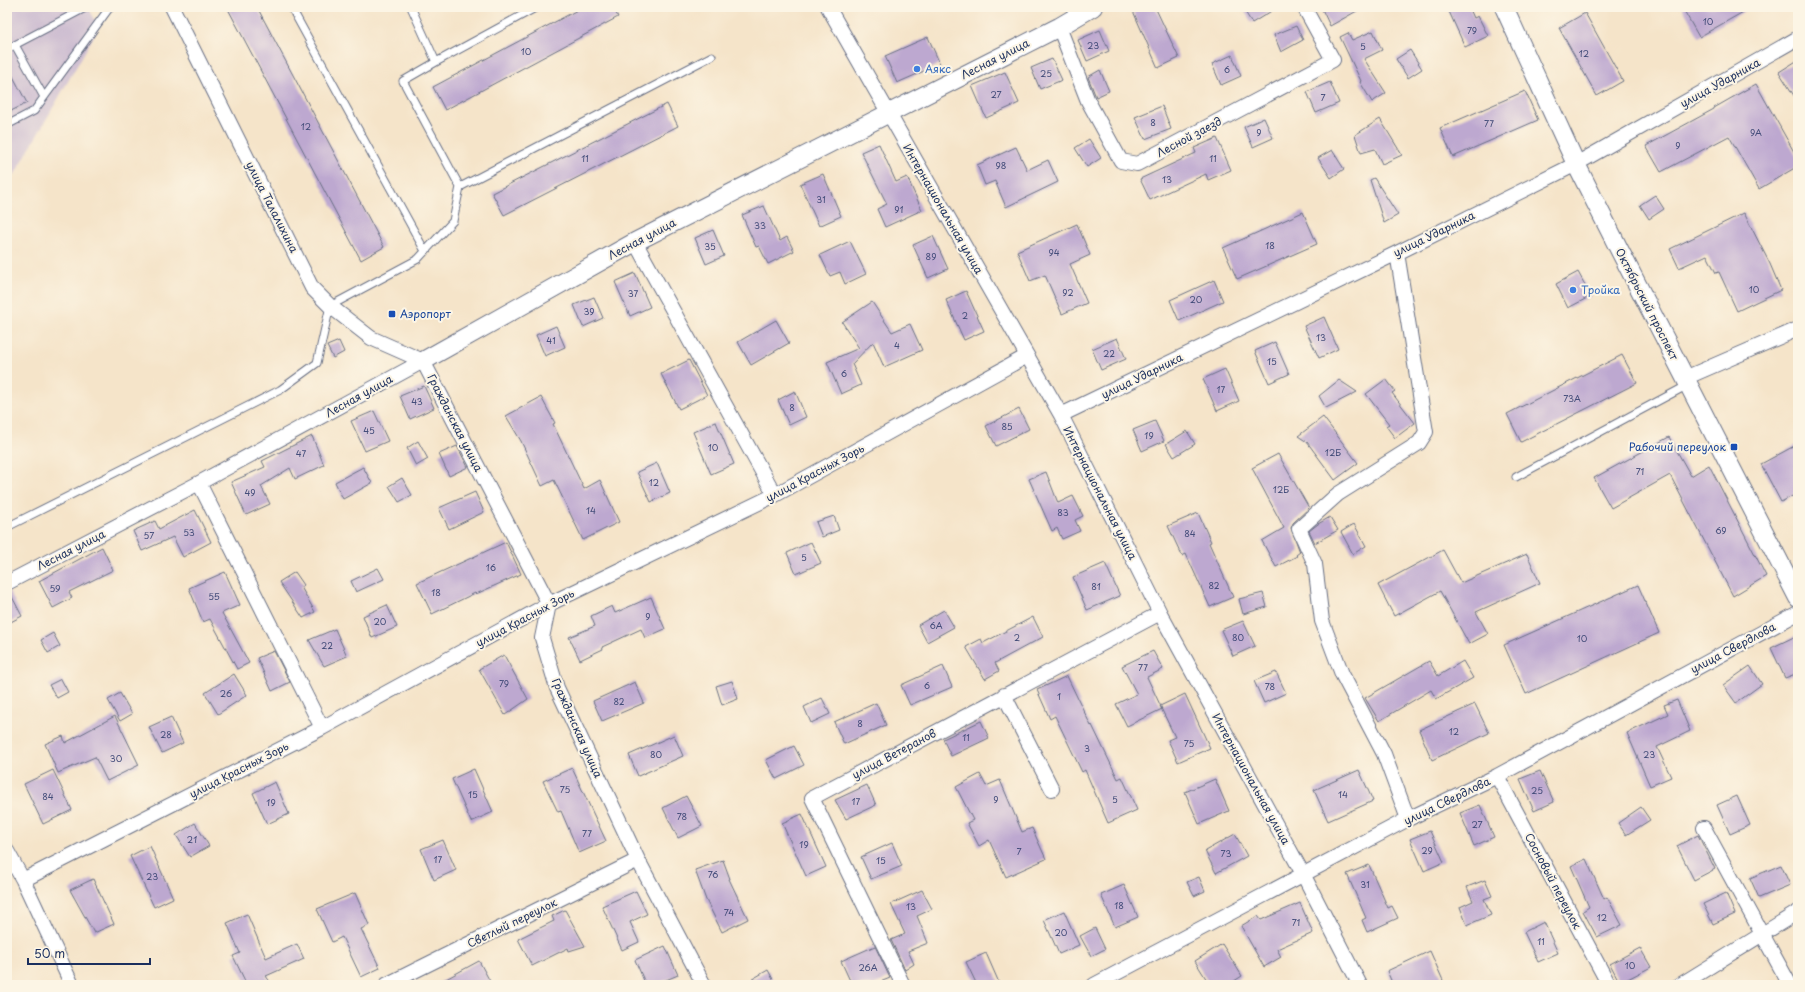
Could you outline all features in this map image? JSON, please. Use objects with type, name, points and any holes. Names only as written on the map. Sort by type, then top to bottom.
[{"type":"street","name":"улица Талалихина","points":[[172,7],[312,288],[330,306],[371,338],[423,361]]},
{"type":"street","name":"Интернациональная улица","points":[[828,7],[1061,415],[1160,613],[1303,874],[1360,985]]},
{"type":"street","name":"Лесная улица","points":[[7,583],[199,483],[423,361],[635,242],[887,112],[1059,27],[1093,7]]},
{"type":"street","name":"Лесной заезд","points":[[1059,27],[1088,101],[1121,161],[1137,164],[1333,60],[1304,7]]},
{"type":"street","name":"Октябрьский проспект","points":[[1504,7],[1576,164],[1798,598]]},
{"type":"street","name":"улица Ударника","points":[[1061,415],[1397,253],[1576,164],[1798,38]]},
{"type":"street","points":[[635,242],[775,495]]},
{"type":"street","points":[[1397,253],[1426,432],[1419,443],[1338,494],[1299,529],[1315,564],[1322,621],[1342,674],[1384,754],[1408,819]]},
{"type":"street","points":[[1687,381],[1798,329]]},
{"type":"street","name":"улица Красных Зорь","points":[[23,880],[322,728],[549,604],[775,495],[1027,356]]},
{"type":"street","name":"Гражданская улица","points":[[423,361],[549,604],[542,638],[557,688],[638,860],[704,985]]},
{"type":"street","points":[[199,483],[322,728]]},
{"type":"street","name":"улица Ветеранов","points":[[903,985],[812,798],[1160,613]]},
{"type":"street","name":"улица Свердлова","points":[[1094,985],[1408,819],[1497,776],[1798,613]]},
{"type":"street","points":[[1004,695],[1052,789]]},
{"type":"street","name":"Сосновый переулок","points":[[1497,776],[1609,985]]},
{"type":"street","points":[[1704,828],[1790,985]]},
{"type":"street","points":[[7,851],[23,880],[72,985]]},
{"type":"street","name":"Светлый переулок","points":[[386,985],[638,860]]},
{"type":"street","points":[[1680,985],[1798,912]]},
{"type":"lane","points":[[7,49],[87,7]]},
{"type":"lane","points":[[7,125],[34,111],[110,7]]},
{"type":"lane","points":[[292,7],[425,251]]},
{"type":"lane","points":[[411,7],[436,62]]},
{"type":"lane","points":[[7,527],[280,390],[317,363],[330,306],[418,258],[453,220],[460,187],[403,81],[537,7]]},
{"type":"lane","points":[[15,45],[44,97]]},
{"type":"lane","points":[[460,187],[712,56]]},
{"type":"lane","points":[[1516,477],[1687,381]]},
{"type":"shaded area","points":[[7,7],[88,7],[99,27],[15,174],[7,178]]},
{"type":"building","points":[[227,7],[257,7],[384,247],[361,260]]},
{"type":"building","points":[[583,7],[613,7],[618,17],[445,110],[433,87]]},
{"type":"building","points":[[1143,7],[1155,7],[1179,58],[1158,68],[1133,11]]},
{"type":"building","points":[[1242,7],[1278,7],[1252,23]]},
{"type":"building","points":[[1321,7],[1364,7],[1330,26]]},
{"type":"building","points":[[1447,7],[1469,7],[1474,18],[1478,16],[1488,36],[1465,47]]},
{"type":"building","points":[[1682,7],[1752,7],[1699,37]]},
{"type":"building","points":[[1585,13],[1623,81],[1597,96],[1559,28]]},
{"type":"building","points":[[1296,26],[1303,40],[1281,52],[1274,35]]},
{"type":"building","points":[[1100,30],[1109,51],[1087,61],[1078,40]]},
{"type":"building","points":[[1373,31],[1382,50],[1364,59],[1386,93],[1372,102],[1360,82],[1361,81],[1340,37],[1348,33],[1352,40]]},
{"type":"building","points":[[928,37],[940,64],[897,83],[885,56]]},
{"type":"building","points":[[1410,50],[1422,69],[1408,78],[1396,59]]},
{"type":"building","points":[[1232,55],[1241,76],[1221,85],[1212,64]]},
{"type":"building","points":[[1052,59],[1062,80],[1040,89],[1031,68]]},
{"type":"building","points":[[1798,60],[1798,102],[1779,72]]},
{"type":"building","points":[[7,65],[27,103],[7,113]]},
{"type":"building","points":[[1100,70],[1109,91],[1096,97],[1088,77]]},
{"type":"building","points":[[1005,72],[1019,103],[986,118],[972,86]]},
{"type":"building","points":[[1330,82],[1339,103],[1316,113],[1307,92]]},
{"type":"building","points":[[1756,84],[1798,159],[1798,166],[1759,189],[1729,136],[1661,172],[1646,146]]},
{"type":"building","points":[[1525,91],[1538,120],[1453,157],[1440,128]]},
{"type":"building","points":[[667,104],[678,126],[504,215],[492,193]]},
{"type":"building","points":[[1162,106],[1171,129],[1145,139],[1135,117]]},
{"type":"building","points":[[1264,118],[1273,138],[1253,147],[1244,127]]},
{"type":"building","points":[[1380,119],[1402,155],[1382,164],[1375,149],[1361,153],[1355,135]]},
{"type":"building","points":[[1217,138],[1231,170],[1208,180],[1206,174],[1150,200],[1140,179],[1196,153],[1194,148]]},
{"type":"building","points":[[1089,139],[1101,158],[1087,167],[1075,148]]},
{"type":"building","points":[[879,144],[896,182],[907,177],[922,210],[885,227],[877,209],[887,204],[861,152]]},
{"type":"building","points":[[1016,147],[1027,170],[1048,160],[1058,182],[1006,207],[995,181],[985,185],[977,165]]},
{"type":"building","points":[[1332,150],[1344,169],[1331,178],[1318,158]]},
{"type":"building","points":[[823,174],[841,216],[819,226],[800,184]]},
{"type":"building","points":[[1374,178],[1398,215],[1384,223],[1370,180]]},
{"type":"building","points":[[1655,195],[1664,209],[1649,219],[1640,205]]},
{"type":"building","points":[[764,206],[780,241],[787,237],[794,251],[768,264],[759,246],[756,247],[742,215]]},
{"type":"building","points":[[1303,212],[1317,244],[1237,279],[1223,248]]},
{"type":"building","points":[[1744,213],[1770,264],[1781,290],[1737,311],[1719,272],[1716,273],[1707,255],[1679,268],[1670,249]]},
{"type":"building","points":[[1077,224],[1090,255],[1070,264],[1087,303],[1062,314],[1045,275],[1030,281],[1017,251]]},
{"type":"building","points":[[713,230],[724,256],[706,264],[695,238]]},
{"type":"building","points":[[933,236],[948,269],[928,278],[913,245]]},
{"type":"building","points":[[850,241],[866,274],[845,284],[840,272],[830,276],[820,255]]},
{"type":"building","name":"Тройка","points":[[1578,272],[1591,296],[1568,308],[1556,284]]},
{"type":"building","points":[[635,273],[650,307],[630,316],[615,282]]},
{"type":"building","points":[[1214,280],[1223,301],[1179,321],[1170,300]]},
{"type":"building","points":[[966,291],[984,331],[964,340],[946,300]]},
{"type":"building","points":[[594,297],[603,318],[583,327],[574,305]]},
{"type":"building","points":[[872,302],[892,332],[910,324],[922,350],[884,367],[873,342],[852,364],[861,385],[841,394],[827,362],[859,348],[842,322]]},
{"type":"building","points":[[1324,317],[1338,349],[1319,358],[1304,326]]},
{"type":"building","points":[[776,320],[789,343],[751,365],[738,342]]},
{"type":"building","points":[[556,326],[565,347],[545,356],[536,335]]},
{"type":"building","points":[[1117,338],[1126,359],[1101,370],[1092,349]]},
{"type":"building","points":[[339,341],[344,352],[333,358],[327,346]]},
{"type":"building","points":[[1275,342],[1289,374],[1269,383],[1255,351]]},
{"type":"building","points":[[1622,355],[1637,383],[1521,442],[1507,414]]},
{"type":"building","points":[[689,360],[707,395],[679,409],[661,374]]},
{"type":"building","points":[[1225,369],[1239,401],[1217,411],[1203,379]]},
{"type":"building","points":[[1386,379],[1395,391],[1392,393],[1415,423],[1395,438],[1386,426],[1389,424],[1366,394]]},
{"type":"building","points":[[1339,380],[1357,392],[1326,408],[1319,396]]},
{"type":"building","points":[[424,386],[434,408],[410,419],[400,396]]},
{"type":"building","points":[[795,391],[806,417],[789,425],[778,400]]},
{"type":"building","points":[[541,397],[555,423],[553,424],[584,489],[600,480],[619,522],[583,540],[554,480],[542,486],[521,441],[506,416]]},
{"type":"building","points":[[1019,409],[1029,429],[996,446],[986,426]]},
{"type":"building","points":[[374,411],[388,441],[365,451],[351,421]]},
{"type":"building","points":[[1323,417],[1358,463],[1335,480],[1307,442],[1298,436]]},
{"type":"building","points":[[1155,421],[1164,441],[1142,451],[1133,430]]},
{"type":"building","points":[[716,422],[734,464],[711,474],[693,432]]},
{"type":"building","points":[[1187,431],[1195,444],[1174,457],[1166,444]]},
{"type":"building","points":[[312,436],[324,465],[295,479],[290,468],[261,486],[270,504],[246,515],[231,482],[265,467],[262,461]]},
{"type":"building","points":[[1669,437],[1691,476],[1709,465],[1766,576],[1733,596],[1670,475],[1611,508],[1594,478]]},
{"type":"building","points":[[418,441],[428,459],[416,466],[407,448]]},
{"type":"building","points":[[1798,444],[1798,493],[1781,502],[1761,464]]},
{"type":"building","points":[[457,446],[468,467],[449,476],[439,454]]},
{"type":"building","points":[[1278,454],[1309,508],[1293,523],[1291,528],[1300,552],[1296,555],[1297,556],[1276,567],[1262,541],[1284,528],[1252,468]]},
{"type":"building","points":[[657,463],[670,493],[651,502],[637,472]]},
{"type":"building","points":[[363,467],[372,483],[343,499],[335,482]]},
{"type":"building","points":[[1046,472],[1058,503],[1073,496],[1083,516],[1075,520],[1080,531],[1062,539],[1057,528],[1052,531],[1029,479]]},
{"type":"building","points":[[402,478],[412,495],[399,502],[389,486]]},
{"type":"building","points":[[475,492],[484,512],[449,529],[439,508]]},
{"type":"building","points":[[195,510],[211,542],[183,557],[173,537],[142,551],[133,531],[155,521],[159,529]]},
{"type":"building","points":[[1198,513],[1211,542],[1209,543],[1233,597],[1210,607],[1186,554],[1182,556],[1168,526]]},
{"type":"building","points":[[834,516],[839,530],[822,537],[816,522]]},
{"type":"building","points":[[1330,517],[1338,530],[1315,543],[1309,531]]},
{"type":"building","points":[[1354,524],[1366,546],[1353,554],[1341,532]]},
{"type":"building","points":[[506,542],[521,574],[476,594],[475,593],[432,614],[417,583]]},
{"type":"building","points":[[811,542],[821,563],[796,574],[787,553]]},
{"type":"building","points":[[102,547],[113,570],[69,592],[72,598],[53,608],[39,581]]},
{"type":"building","points":[[1443,550],[1461,583],[1527,554],[1540,583],[1476,612],[1488,634],[1469,644],[1440,591],[1394,616],[1378,585]]},
{"type":"building","points":[[1105,563],[1120,596],[1087,610],[1073,577]]},
{"type":"building","points":[[378,568],[384,579],[356,592],[351,581]]},
{"type":"building","points":[[225,572],[240,605],[222,613],[249,663],[237,669],[210,619],[203,622],[189,588]]},
{"type":"building","points":[[295,572],[304,585],[301,587],[315,612],[303,618],[279,582]]},
{"type":"building","points":[[1638,585],[1659,633],[1526,694],[1504,645]]},
{"type":"building","points":[[7,591],[9,591],[22,616],[7,624]]},
{"type":"building","points":[[1263,593],[1267,607],[1243,614],[1239,599]]},
{"type":"building","points":[[651,597],[665,629],[645,638],[641,629],[602,647],[603,649],[580,660],[569,637],[595,626],[591,616],[612,606],[615,613]]},
{"type":"building","points":[[387,605],[397,627],[372,638],[363,616]]},
{"type":"building","points":[[944,610],[954,627],[927,642],[918,625]]},
{"type":"building","points":[[1033,617],[1043,637],[995,663],[999,671],[985,679],[966,647],[981,639],[983,643]]},
{"type":"building","points":[[1243,621],[1255,646],[1233,656],[1221,630]]},
{"type":"building","points":[[335,629],[347,656],[324,666],[309,640]]},
{"type":"building","points":[[53,633],[60,646],[48,653],[41,640]]},
{"type":"building","points":[[1798,635],[1798,673],[1785,678],[1771,648]]},
{"type":"building","points":[[274,651],[290,682],[272,691],[257,658]]},
{"type":"building","points":[[1153,651],[1163,669],[1147,677],[1162,709],[1127,726],[1116,704],[1137,694],[1122,666]]},
{"type":"building","points":[[504,655],[528,699],[505,715],[479,669]]},
{"type":"building","points":[[1429,661],[1438,676],[1463,661],[1473,678],[1436,699],[1431,690],[1379,721],[1365,698]]},
{"type":"building","points":[[943,666],[952,687],[910,705],[901,685]]},
{"type":"building","points":[[1750,666],[1762,684],[1736,703],[1723,685]]},
{"type":"building","points":[[1276,672],[1286,693],[1264,703],[1254,681]]},
{"type":"building","points":[[234,674],[247,695],[218,714],[205,693]]},
{"type":"building","points":[[1067,676],[1118,779],[1122,777],[1137,810],[1108,823],[1085,770],[1082,772],[1055,716],[1050,719],[1037,690]]},
{"type":"building","points":[[61,679],[68,692],[57,698],[49,685]]},
{"type":"building","points":[[732,681],[738,699],[722,705],[716,686]]},
{"type":"building","points":[[635,682],[644,703],[602,721],[593,701]]},
{"type":"building","points":[[120,693],[132,714],[120,721],[108,700]]},
{"type":"building","points":[[1185,694],[1210,748],[1178,762],[1168,740],[1175,737],[1160,706]]},
{"type":"building","points":[[822,698],[830,714],[811,723],[804,707]]},
{"type":"building","points":[[1677,700],[1690,731],[1657,747],[1671,777],[1650,786],[1627,733],[1668,714],[1664,705]]},
{"type":"building","points":[[876,703],[886,725],[844,744],[834,722]]},
{"type":"building","points":[[1475,704],[1489,733],[1432,760],[1419,730]]},
{"type":"building","points":[[115,716],[139,765],[107,781],[95,757],[58,773],[45,744],[63,736],[65,743]]},
{"type":"building","points":[[171,717],[183,743],[162,753],[149,727]]},
{"type":"building","points":[[981,721],[989,738],[951,756],[943,739]]},
{"type":"building","points":[[674,735],[683,756],[638,776],[629,755]]},
{"type":"building","points":[[794,746],[804,765],[776,779],[766,760]]},
{"type":"building","points":[[572,768],[606,841],[579,853],[561,811],[558,812],[543,781]]},
{"type":"building","points":[[474,769],[493,812],[471,822],[452,779]]},
{"type":"building","points":[[53,770],[72,810],[43,824],[24,784]]},
{"type":"building","points":[[1359,770],[1373,801],[1328,821],[1314,790]]},
{"type":"building","points":[[1540,771],[1554,802],[1534,811],[1520,779]]},
{"type":"building","points":[[980,774],[986,786],[1000,780],[1022,832],[1032,828],[1046,859],[1006,877],[989,840],[979,846],[967,823],[973,820],[956,787]]},
{"type":"building","points":[[1215,779],[1229,811],[1199,824],[1185,792]]},
{"type":"building","points":[[275,782],[289,814],[267,824],[253,793]]},
{"type":"building","points":[[867,785],[876,805],[846,819],[835,800]]},
{"type":"building","points":[[686,796],[702,826],[678,838],[663,808]]},
{"type":"building","points":[[1737,796],[1750,825],[1730,834],[1717,805]]},
{"type":"building","points":[[1480,805],[1494,837],[1474,846],[1460,813]]},
{"type":"building","points":[[1641,807],[1650,820],[1626,835],[1618,823]]},
{"type":"building","points":[[802,814],[826,867],[806,876],[782,823]]},
{"type":"building","points":[[195,823],[209,846],[190,857],[176,835]]},
{"type":"building","points":[[1430,831],[1444,862],[1424,871],[1410,839]]},
{"type":"building","points":[[1235,834],[1247,856],[1216,873],[1205,851]]},
{"type":"building","points":[[1698,835],[1715,869],[1694,880],[1677,846]]},
{"type":"building","points":[[443,840],[456,870],[434,880],[421,849]]},
{"type":"building","points":[[892,843],[902,866],[871,879],[861,857]]},
{"type":"building","points":[[150,846],[173,898],[154,907],[130,856]]},
{"type":"building","points":[[1586,859],[1604,899],[1607,897],[1622,925],[1597,937],[1583,911],[1589,907],[1571,866]]},
{"type":"building","points":[[723,860],[729,879],[748,919],[722,932],[706,900],[695,870]]},
{"type":"building","points":[[1369,865],[1388,908],[1392,906],[1398,918],[1367,932],[1362,920],[1366,918],[1347,874]]},
{"type":"building","points":[[1781,865],[1790,885],[1759,898],[1750,878]]},
{"type":"building","points":[[1199,877],[1205,891],[1194,896],[1187,882]]},
{"type":"building","points":[[93,879],[114,924],[94,933],[70,890]]},
{"type":"building","points":[[1485,880],[1492,896],[1484,899],[1491,915],[1467,925],[1460,907],[1473,901],[1467,887]]},
{"type":"building","points":[[1124,885],[1138,917],[1115,927],[1101,895]]},
{"type":"building","points":[[922,890],[932,909],[917,916],[928,943],[908,951],[914,964],[905,970],[891,940],[905,934],[891,904]]},
{"type":"building","points":[[636,891],[647,914],[630,922],[639,942],[622,950],[602,906]]},
{"type":"building","points":[[355,893],[369,925],[361,929],[380,968],[361,977],[342,937],[332,942],[317,909]]},
{"type":"building","points":[[1726,893],[1735,914],[1713,924],[1703,904]]},
{"type":"building","points":[[1300,903],[1313,933],[1277,949],[1281,957],[1264,967],[1241,926],[1258,916],[1261,920]]},
{"type":"building","points":[[565,910],[585,946],[569,951],[568,948],[532,966],[518,939],[554,921],[552,916]]},
{"type":"building","points":[[1064,911],[1079,945],[1059,954],[1044,920]]},
{"type":"building","points":[[247,914],[266,958],[297,944],[304,959],[266,976],[272,985],[247,985],[233,956],[240,953],[227,923]]},
{"type":"building","points":[[1544,922],[1558,953],[1538,962],[1524,932]]},
{"type":"building","points":[[1095,928],[1105,949],[1091,956],[1080,936]]},
{"type":"building","points":[[1222,944],[1242,976],[1228,985],[1210,985],[1195,961]]},
{"type":"building","points":[[665,946],[678,975],[654,985],[646,985],[635,960]]},
{"type":"building","points":[[875,946],[890,978],[873,985],[852,985],[841,961]]},
{"type":"building","points":[[1640,948],[1651,967],[1620,983],[1610,964]]},
{"type":"building","points":[[1430,951],[1445,985],[1393,985],[1387,971]]},
{"type":"building","points":[[986,953],[1000,985],[977,985],[966,962]]},
{"type":"building","points":[[479,961],[492,985],[435,985]]},
{"type":"building","points":[[768,970],[776,985],[742,985]]},
{"type":"place","name":"Аякс","points":[[917,69]]},
{"type":"place","name":"Тройка","points":[[1573,290]]},
{"type":"place","name":"Аэропорт","points":[[392,314]]},
{"type":"place","name":"Рабочий переулок","points":[[1734,447]]}]
